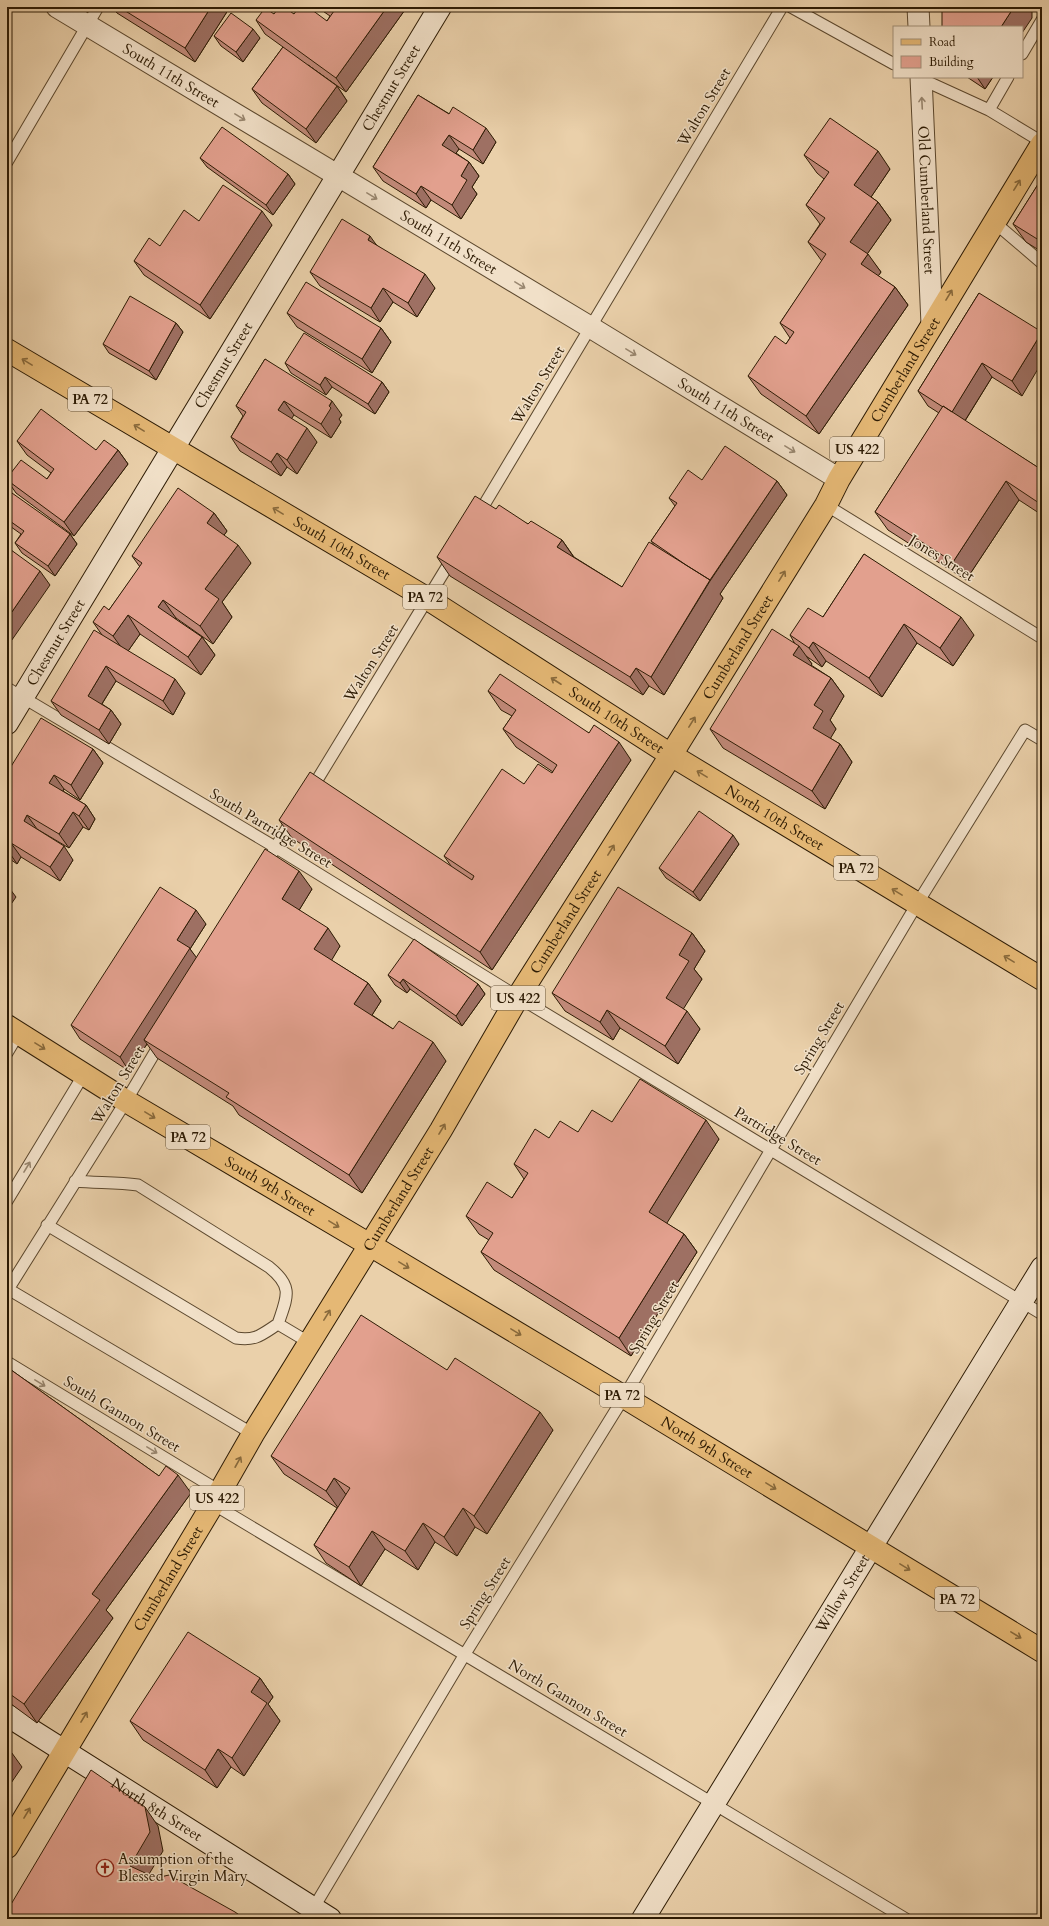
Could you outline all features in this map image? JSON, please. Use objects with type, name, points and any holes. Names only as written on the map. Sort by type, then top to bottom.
[{"type":"main road","name":"Cumberland Street","points":[[7,1847],[217,1498],[253,1434],[441,1130],[518,997],[671,755],[826,505],[839,479],[1042,143]]},
{"type":"main road","name":"South 10th Street","points":[[7,350],[428,599],[671,755]]},
{"type":"main road","name":"North 10th Street","points":[[671,755],[1042,980]]},
{"type":"main road","name":"South 9th Street","points":[[13,1029],[126,1101],[370,1245]]},
{"type":"main road","name":"North 9th Street","points":[[370,1245],[872,1546],[1042,1651]]},
{"type":"street","name":"South 11th Street","points":[[57,7],[590,327],[839,479]]},
{"type":"street","name":"Chestnut Street","points":[[7,723],[15,692],[172,448],[339,176],[440,7]]},
{"type":"street","points":[[918,7],[919,26]]},
{"type":"street","name":"Old Cumberland Street","points":[[920,78],[932,324]]},
{"type":"street","name":"Willow Street","points":[[643,1919],[1042,1268]]},
{"type":"street","name":"North 8th Street","points":[[7,1715],[317,1916]]},
{"type":"lane","points":[[9,156],[98,7]]},
{"type":"lane","name":"Walton Street","points":[[472,524],[782,7]]},
{"type":"lane","points":[[791,7],[893,63]]},
{"type":"lane","points":[[1023,52],[1042,20]]},
{"type":"lane","points":[[920,78],[989,110],[1042,143]]},
{"type":"lane","points":[[989,110],[1007,78]]},
{"type":"lane","points":[[994,222],[1042,263]]},
{"type":"lane","name":"Jones Street","points":[[826,505],[1042,638]]},
{"type":"lane","name":"Walton Street","points":[[259,875],[460,545]]},
{"type":"lane","name":"South Partridge Street","points":[[15,692],[275,847],[518,997]]},
{"type":"lane","name":"Spring Street","points":[[317,1916],[465,1654],[624,1397],[917,904],[1025,730],[1042,740]]},
{"type":"lane","name":"Partridge Street","points":[[518,997],[1042,1314]]},
{"type":"lane","points":[[7,1053],[13,1029]]},
{"type":"lane","name":"Walton Street","points":[[8,1290],[126,1101],[166,1032]]},
{"type":"lane","points":[[7,1201],[84,1074]]},
{"type":"lane","points":[[48,1225],[236,1338],[248,1340],[256,1338],[278,1324],[286,1300],[286,1286],[281,1276],[269,1267],[138,1185],[121,1182],[106,1184],[75,1181]]},
{"type":"lane","points":[[8,1290],[253,1434]]},
{"type":"lane","points":[[278,1324],[310,1343]]},
{"type":"lane","name":"South Gannon Street","points":[[7,1362],[217,1498]]},
{"type":"lane","name":"North Gannon Street","points":[[217,1498],[465,1654],[906,1919]]},
{"type":"building","points":[[119,7],[211,7],[185,48]]},
{"type":"building","points":[[279,7],[284,7],[294,14],[299,7],[308,7],[327,21],[334,11],[327,7],[387,7],[336,78],[256,20],[265,8],[274,14]]},
{"type":"building","points":[[942,7],[1014,7],[1002,26],[942,26]]},
{"type":"building","points":[[231,13],[253,29],[236,52],[214,36]]},
{"type":"building","points":[[283,47],[337,86],[306,129],[252,89]]},
{"type":"building","points":[[418,95],[449,114],[453,107],[486,128],[473,150],[449,135],[442,145],[469,162],[461,176],[467,180],[452,205],[421,186],[416,194],[373,167]]},
{"type":"building","points":[[830,118],[878,151],[854,185],[878,202],[850,242],[868,254],[861,264],[895,287],[806,416],[748,376],[775,336],[786,344],[794,332],[780,323],[826,254],[808,242],[825,218],[806,205],[829,172],[804,155]]},
{"type":"building","points":[[222,127],[288,174],[266,205],[200,158]]},
{"type":"building","points":[[1042,178],[1042,242],[1013,224]]},
{"type":"building","points":[[223,185],[262,211],[200,305],[134,261],[149,238],[160,246],[184,210],[199,221]]},
{"type":"building","points":[[342,219],[370,236],[368,240],[425,274],[408,303],[383,288],[371,308],[310,272]]},
{"type":"building","points":[[306,282],[381,328],[362,359],[287,313]]},
{"type":"building","points":[[979,293],[1042,332],[1012,381],[982,363],[952,412],[918,391]]},
{"type":"building","points":[[130,296],[176,323],[149,371],[103,344]]},
{"type":"building","points":[[304,333],[382,382],[368,404],[325,377],[320,385],[285,363]]},
{"type":"building","points":[[265,359],[332,401],[329,406],[331,408],[321,424],[284,401],[278,410],[307,428],[287,460],[277,453],[271,462],[231,437],[246,412],[236,406]]},
{"type":"building","points":[[943,406],[1042,470],[1042,505],[1006,481],[953,562],[875,512]]},
{"type":"building","points":[[41,409],[96,450],[104,440],[118,450],[64,522],[7,480],[21,460],[47,479],[54,469],[17,441]]},
{"type":"building","points":[[725,446],[777,481],[710,580],[651,541],[677,503],[669,498],[688,470],[702,480]]},
{"type":"building","points":[[178,488],[214,513],[207,523],[238,545],[205,589],[219,599],[200,626],[163,600],[158,607],[202,637],[188,657],[128,615],[113,636],[93,622],[104,606],[109,610],[142,563],[132,556]]},
{"type":"building","points":[[12,493],[70,534],[48,566],[15,543],[24,531],[7,519],[7,501]]},
{"type":"building","points":[[475,496],[496,509],[499,505],[528,524],[531,521],[562,540],[557,547],[622,587],[649,542],[710,580],[651,677],[636,668],[630,677],[437,557]]},
{"type":"building","points":[[7,547],[40,571],[7,619]]},
{"type":"building","points":[[864,554],[961,617],[940,648],[904,624],[869,678],[813,642],[809,648],[790,635],[808,608],[823,617]]},
{"type":"building","points":[[772,629],[799,646],[793,655],[831,678],[814,705],[823,711],[813,728],[840,744],[812,791],[710,729]]},
{"type":"building","points":[[94,630],[175,679],[163,701],[106,666],[88,696],[111,710],[99,730],[51,701]]},
{"type":"building","points":[[500,674],[589,733],[594,725],[619,742],[480,952],[279,820],[310,772],[472,880],[474,876],[444,856],[502,769],[524,784],[538,764],[552,773],[557,765],[503,729],[516,710],[488,691]]},
{"type":"building","points":[[41,718],[93,749],[71,785],[54,775],[49,783],[86,805],[79,816],[73,812],[59,834],[27,815],[24,821],[64,846],[50,867],[11,843],[7,849],[7,773]]},
{"type":"building","points":[[699,811],[733,835],[693,892],[659,868]]},
{"type":"building","points":[[265,849],[299,871],[282,899],[328,928],[314,949],[368,983],[354,1004],[393,1029],[399,1021],[433,1042],[349,1175],[226,1097],[229,1093],[144,1040]]},
{"type":"building","points":[[160,887],[196,910],[177,940],[190,948],[120,1057],[71,1025]]},
{"type":"building","points":[[618,887],[692,933],[679,955],[689,961],[666,998],[687,1011],[665,1046],[607,1010],[600,1022],[552,993]]},
{"type":"building","points":[[414,939],[478,984],[456,1016],[403,979],[400,983],[388,975]]},
{"type":"building","points":[[640,1079],[706,1120],[649,1212],[684,1234],[619,1338],[481,1252],[493,1233],[466,1216],[487,1182],[512,1198],[528,1173],[514,1164],[535,1129],[549,1138],[560,1121],[578,1132],[592,1110],[612,1122]]},
{"type":"building","points":[[361,1315],[447,1370],[455,1358],[540,1412],[474,1516],[463,1508],[444,1537],[423,1523],[405,1551],[372,1531],[349,1567],[314,1545],[350,1488],[334,1478],[326,1491],[271,1456]]},
{"type":"building","points":[[7,1367],[159,1476],[166,1466],[178,1475],[92,1594],[100,1600],[24,1704],[7,1692],[7,1507],[11,1501],[7,1498]]},
{"type":"building","points":[[188,1632],[260,1678],[251,1692],[267,1703],[232,1758],[218,1749],[205,1770],[130,1721]]},
{"type":"building","name":"Assumption of the Blessed Virgin Mary","points":[[91,1770],[145,1807],[150,1832],[130,1866],[156,1878],[169,1875],[245,1919],[7,1919],[7,1911]]},
{"type":"place","name":"Assumption of the Blessed Virgin Mary","points":[[105,1868]]}]
